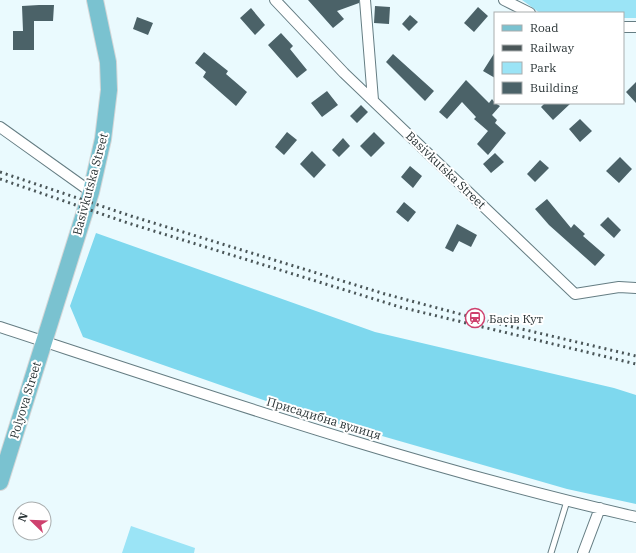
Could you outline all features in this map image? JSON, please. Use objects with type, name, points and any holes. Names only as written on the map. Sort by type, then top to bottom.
[{"type":"main road","name":"Basivkutska Street","points":[[43,341],[91,192],[104,139],[109,90],[108,62],[95,0]]},
{"type":"main road","name":"Polyova Street","points":[[0,482],[43,341]]},
{"type":"street","name":"Basivkutska Street","points":[[275,0],[320,49],[575,294],[619,287],[636,288]]},
{"type":"street","points":[[365,0],[373,100]]},
{"type":"street","points":[[504,0],[528,12]]},
{"type":"street","points":[[624,27],[636,27]]},
{"type":"street","points":[[0,127],[91,192]]},
{"type":"street","name":"Присадибна вулиця","points":[[0,327],[336,435],[425,462],[567,501],[636,517]]},
{"type":"street","points":[[583,553],[600,508]]},
{"type":"lane","points":[[551,553],[567,501]]},
{"type":"green space","points":[[522,0],[636,0],[636,18],[624,18],[624,12],[539,12]]},
{"type":"green space","points":[[131,526],[195,548],[194,553],[122,553]]},
{"type":"shaded area","points":[[96,233],[375,332],[614,388],[636,395],[636,504],[567,489],[295,411],[83,337],[70,306]]},
{"type":"building","points":[[308,0],[359,0],[359,3],[337,11],[344,19],[333,28]]},
{"type":"building","points":[[54,5],[53,21],[34,21],[34,50],[13,50],[13,31],[23,31],[22,6]]},
{"type":"building","points":[[375,6],[390,7],[389,24],[374,23]]},
{"type":"building","points":[[478,7],[488,16],[474,32],[464,23]]},
{"type":"building","points":[[251,8],[265,25],[255,35],[240,18]]},
{"type":"building","points":[[410,15],[418,22],[409,31],[402,24]]},
{"type":"building","points":[[137,17],[153,23],[148,35],[133,29]]},
{"type":"building","points":[[281,33],[293,46],[290,49],[307,70],[297,78],[268,45]]},
{"type":"building","points":[[204,52],[228,71],[226,74],[247,92],[236,106],[203,77],[206,72],[195,63]]},
{"type":"building","points":[[393,54],[434,91],[425,101],[386,62]]},
{"type":"building","points":[[494,54],[494,77],[483,71]]},
{"type":"building","points":[[466,80],[489,103],[492,99],[494,104],[500,106],[492,115],[497,120],[495,123],[506,133],[488,155],[477,144],[488,131],[474,119],[476,117],[462,102],[447,119],[439,112]]},
{"type":"building","points":[[636,82],[636,103],[626,92]]},
{"type":"building","points":[[327,91],[338,105],[322,117],[311,103]]},
{"type":"building","points":[[544,104],[570,104],[553,120],[541,107]]},
{"type":"building","points":[[361,105],[368,112],[357,123],[350,116]]},
{"type":"building","points":[[580,119],[592,131],[580,142],[569,129]]},
{"type":"building","points":[[287,132],[297,140],[284,155],[275,147]]},
{"type":"building","points":[[374,132],[385,143],[371,157],[360,146]]},
{"type":"building","points":[[343,138],[350,146],[339,157],[332,150]]},
{"type":"building","points":[[312,151],[326,165],[314,178],[300,164]]},
{"type":"building","points":[[495,153],[504,162],[491,173],[483,164]]},
{"type":"building","points":[[620,157],[632,169],[619,183],[606,171]]},
{"type":"building","points":[[540,160],[549,168],[535,182],[527,174]]},
{"type":"building","points":[[410,166],[422,176],[413,188],[401,177]]},
{"type":"building","points":[[547,199],[571,228],[574,224],[585,234],[583,236],[605,255],[595,266],[549,225],[535,209]]},
{"type":"building","points":[[404,202],[416,212],[408,222],[396,212]]},
{"type":"building","points":[[608,217],[621,230],[614,238],[600,225]]},
{"type":"building","points":[[457,224],[477,235],[471,247],[459,241],[453,252],[445,248]]},
{"type":"railway","points":[[0,172],[131,216],[385,294],[475,318],[636,356]]},
{"type":"railway","points":[[0,179],[128,223],[400,307],[636,364]]},
{"type":"place","name":"Басів Кут","points":[[475,318]]}]
